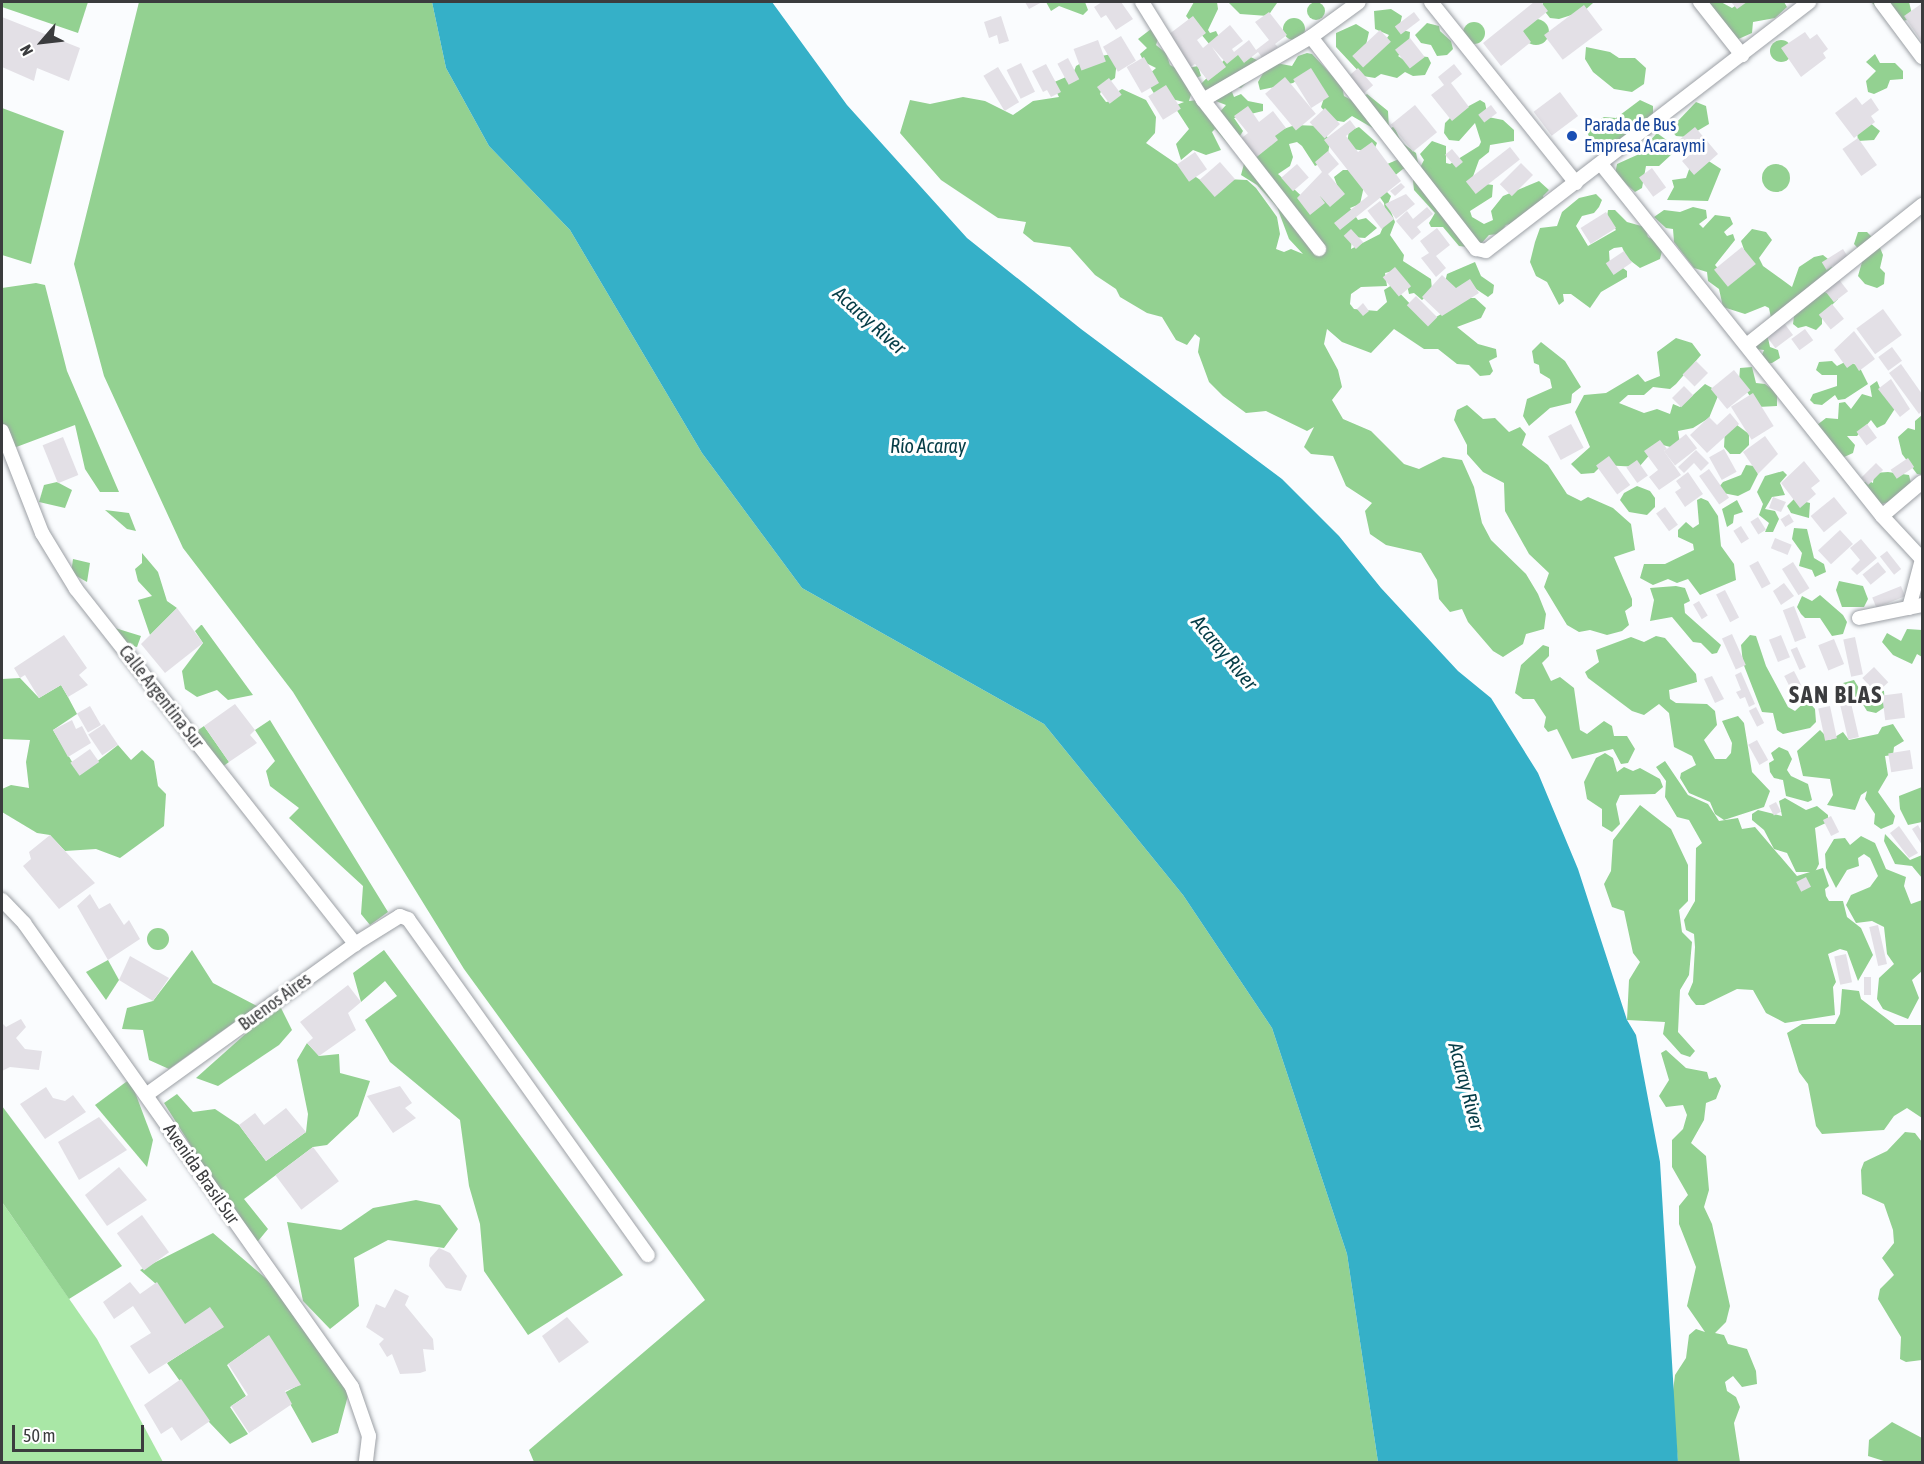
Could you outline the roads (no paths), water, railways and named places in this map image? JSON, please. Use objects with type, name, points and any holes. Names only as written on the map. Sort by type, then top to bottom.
[{"type":"street","points":[[1142,2],[1203,100],[1319,249]]},
{"type":"street","points":[[1203,100],[1311,37],[1359,2]]},
{"type":"street","points":[[1431,2],[1576,183]]},
{"type":"street","points":[[1700,2],[1742,55]]},
{"type":"street","points":[[1311,37],[1476,249],[1486,252],[1809,2]]},
{"type":"street","points":[[1881,2],[1923,57]]},
{"type":"street","points":[[1601,164],[1748,344],[1882,516],[1922,559],[1916,606],[1859,618]]},
{"type":"street","points":[[1748,344],[1923,205]]},
{"type":"street","name":"Calle Argentina Sur","points":[[2,430],[42,533],[76,589],[355,944]]},
{"type":"street","points":[[1882,516],[1923,482]]},
{"type":"street","name":"Avenida Brasil Sur","points":[[2,900],[24,923],[351,1387],[369,1436],[366,1462]]},
{"type":"street","name":"Buenos Aires","points":[[146,1095],[392,919],[408,919],[648,1255]]},
{"type":"water","name":"Río Acaray","points":[[432,2],[772,2],[847,105],[967,238],[1081,329],[1282,479],[1339,536],[1381,588],[1458,671],[1491,698],[1538,773],[1578,869],[1627,1020],[1636,1035],[1660,1162],[1678,1462],[1378,1462],[1347,1254],[1272,1028],[1183,895],[1044,724],[802,588],[702,453],[570,230],[489,146],[446,68]]},
{"type":"place","name":"Parada de Bus Empresa Acaraymi","points":[[1572,136]]},
{"type":"district","name":"SAN BLAS","points":[[1836,695]]},
{"type":"water label","name":"Acaray River","points":[[870,320]]},
{"type":"water label","name":"Acaray River","points":[[1225,652]]},
{"type":"water label","name":"Acaray River","points":[[1467,1086]]}]
